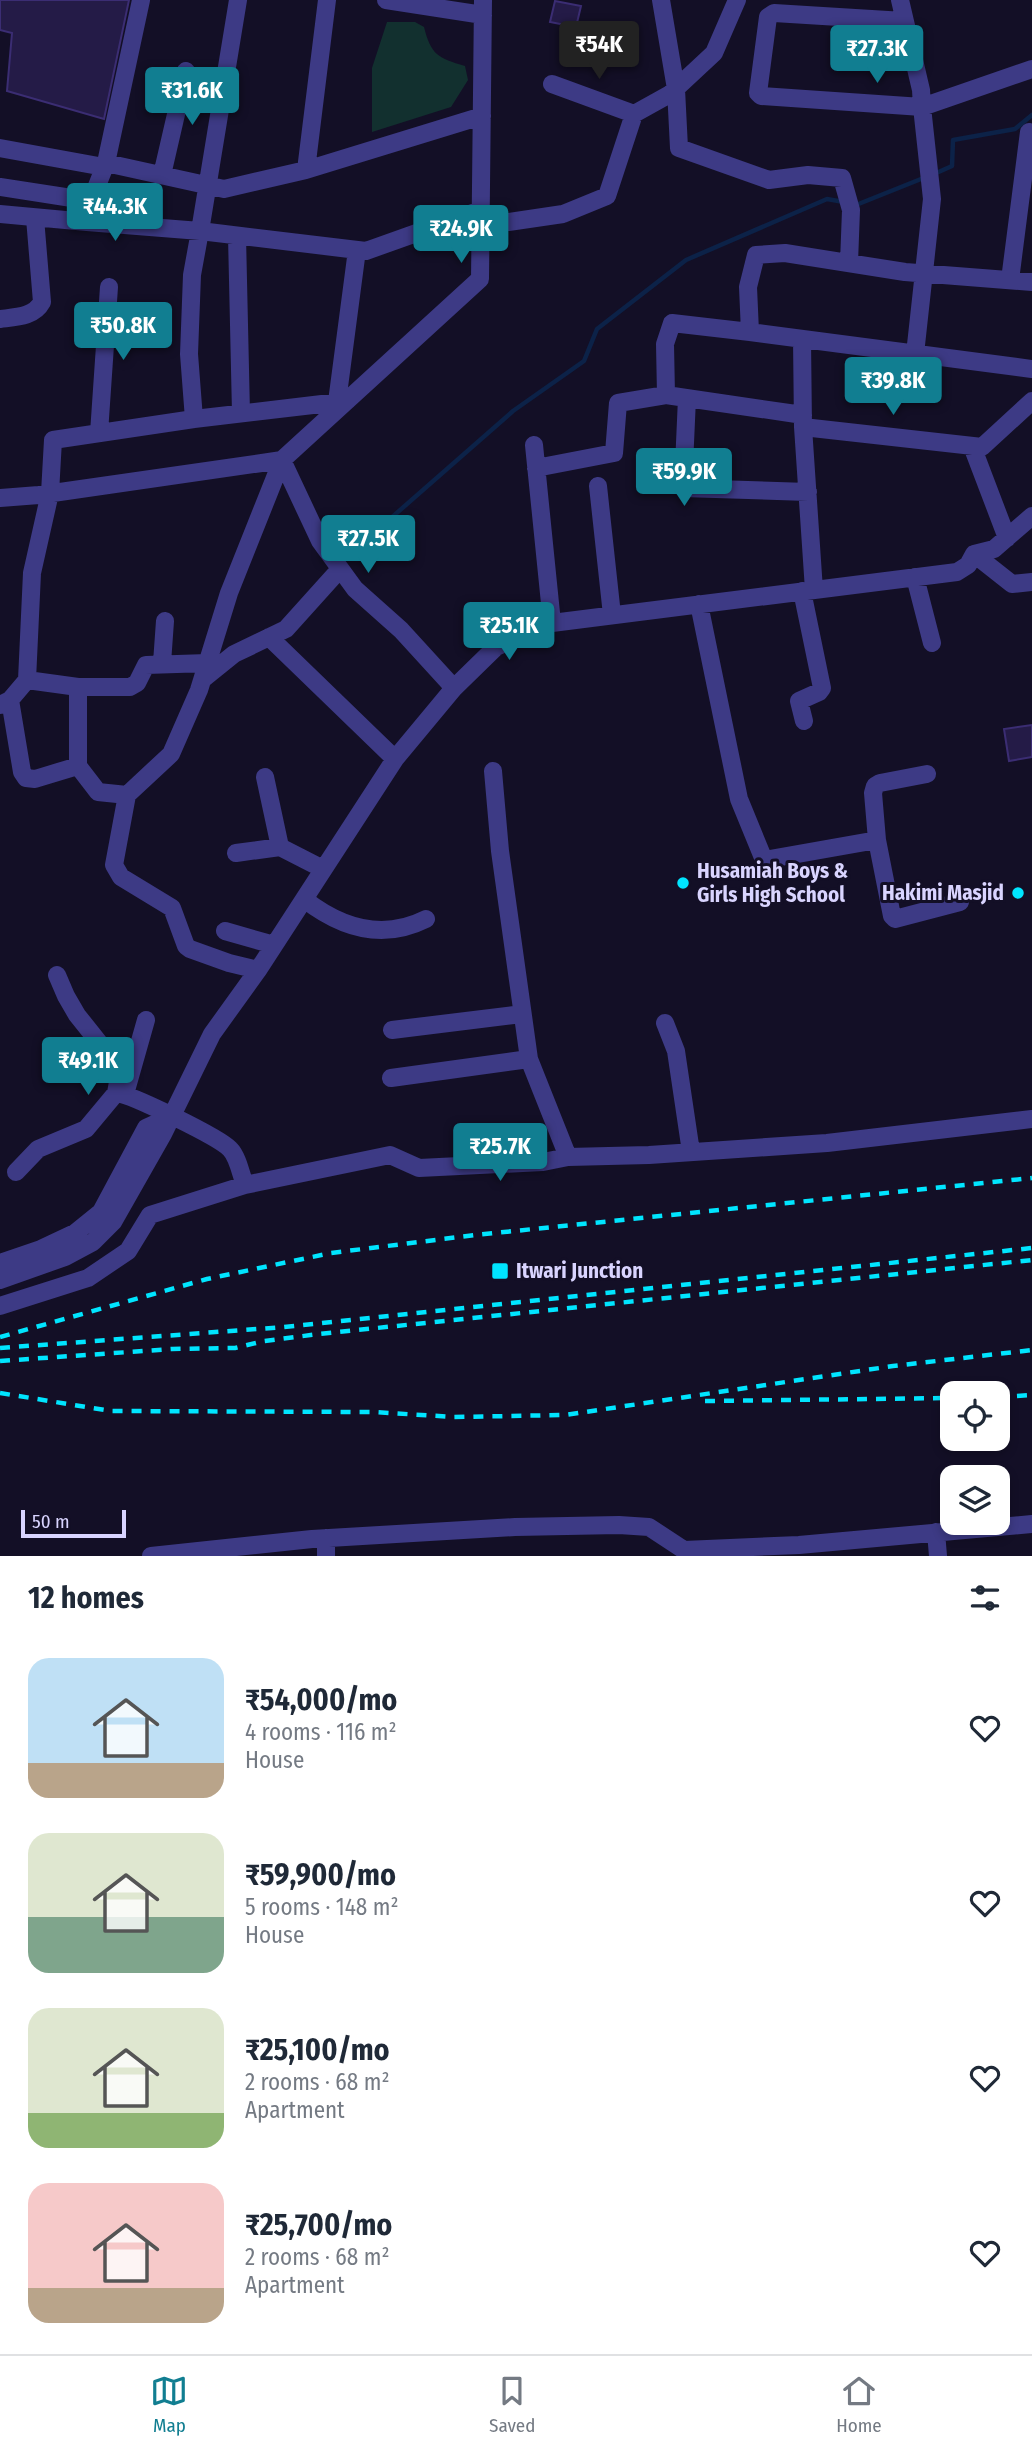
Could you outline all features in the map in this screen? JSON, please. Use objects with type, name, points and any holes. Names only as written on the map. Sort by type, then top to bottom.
[{"type":"street","points":[[87,222],[91,201],[105,165],[141,0]]},
{"type":"street","points":[[194,419],[190,354],[192,275],[238,0]]},
{"type":"street","points":[[306,170],[327,0]]},
{"type":"street","points":[[258,970],[190,949],[186,946],[172,908],[121,877],[114,865],[127,795],[172,754],[205,671],[234,581],[282,460],[342,401],[480,279],[483,8],[390,0]]},
{"type":"street","points":[[661,0],[676,89],[679,148],[769,180],[808,175],[842,178],[851,210],[849,263]]},
{"type":"street","points":[[0,215],[200,231],[366,251],[481,218],[563,214],[607,196],[634,114],[676,89],[714,54],[737,0]]},
{"type":"street","points":[[900,0],[921,90],[932,199],[926,273],[915,354]]},
{"type":"street","points":[[904,21],[774,13],[768,17],[758,93],[761,96],[922,107],[1032,69]]},
{"type":"street","points":[[162,175],[186,71]]},
{"type":"street","points":[[552,85],[634,114]]},
{"type":"street","points":[[0,148],[162,175],[224,189],[306,170],[482,116]]},
{"type":"street","points":[[1010,280],[1029,132]]},
{"type":"street","points":[[0,187],[91,201]]},
{"type":"street","points":[[0,319],[26,315],[38,310],[43,302],[35,218]]},
{"type":"street","points":[[237,236],[241,413]]},
{"type":"street","points":[[342,401],[357,250]]},
{"type":"street","points":[[750,332],[748,287],[755,255],[785,253],[905,272],[1032,282]]},
{"type":"street","points":[[99,433],[109,287]]},
{"type":"street","points":[[666,395],[665,344],[672,323],[1032,369]]},
{"type":"street","points":[[802,339],[803,421],[808,492],[808,590],[822,688],[799,701],[804,721]]},
{"type":"street","points":[[536,468],[614,453],[618,403],[666,395],[803,421],[982,447],[1032,401]]},
{"type":"street","points":[[687,398],[683,488],[808,492]]},
{"type":"street","points":[[78,766],[35,779],[26,778],[22,772],[5,703],[26,680],[32,572],[50,493],[54,440],[342,401]]},
{"type":"street","points":[[534,445],[552,623]]},
{"type":"street","points":[[972,446],[1007,538]]},
{"type":"street","points":[[0,498],[282,460]]},
{"type":"street","points":[[282,460],[320,541],[355,589],[401,630],[454,688]]},
{"type":"street","points":[[598,485],[612,615]]},
{"type":"street","points":[[0,1280],[65,1257],[93,1242],[113,1222],[163,1135],[212,1034],[258,970],[395,759],[454,688],[496,647],[552,623],[957,572],[968,565],[974,554],[994,549],[1032,516]]},
{"type":"street","points":[[974,554],[1012,584],[1032,582]]},
{"type":"street","points":[[26,680],[78,687],[130,687],[137,683],[146,665],[162,663],[205,671],[286,629],[340,569]]},
{"type":"street","points":[[915,577],[932,643]]},
{"type":"street","points":[[699,604],[739,800],[764,860],[877,840]]},
{"type":"street","points":[[162,663],[165,621]]},
{"type":"street","points":[[269,637],[395,759]]},
{"type":"street","points":[[78,687],[78,766],[98,792],[127,795]]},
{"type":"street","points":[[493,771],[500,851],[529,1059],[568,1157]]},
{"type":"street","points":[[927,774],[880,783],[875,786],[873,793],[877,840],[892,916],[895,919],[960,902]]},
{"type":"street","points":[[265,777],[281,847]]},
{"type":"street","points":[[236,853],[281,847],[323,869]]},
{"type":"street","points":[[304,899],[320,911],[354,928],[405,929],[426,919]]},
{"type":"street","points":[[225,931],[274,945]]},
{"type":"street","points":[[57,975],[77,1015],[116,1064],[121,1093]]},
{"type":"street","points":[[392,1030],[522,1014]]},
{"type":"street","points":[[16,1172],[38,1149],[86,1129],[121,1093],[146,1020]]},
{"type":"street","points":[[665,1023],[676,1051],[691,1152]]},
{"type":"street","points":[[391,1078],[529,1059]]},
{"type":"street","points":[[121,1093],[172,1116],[231,1149],[245,1185]]},
{"type":"street","points":[[0,1263],[41,1250],[75,1233],[100,1212],[146,1128],[172,1116]]},
{"type":"street","points":[[0,1306],[88,1278],[128,1251],[150,1215],[245,1185],[390,1155],[419,1168],[543,1162],[568,1157],[827,1143],[1032,1119]]},
{"type":"street","points":[[151,1556],[326,1547],[515,1527],[619,1525],[649,1528],[685,1553],[1032,1524]]},
{"type":"street","points":[[936,1532],[938,1556]]},
{"type":"green space","points":[[387,22],[415,22],[424,27],[433,50],[442,58],[465,66],[468,80],[451,107],[372,132],[372,68]]},
{"type":"building","points":[[0,0],[129,0],[104,119],[7,91],[12,33],[0,30]]},
{"type":"building","points":[[555,1],[581,6],[576,27],[550,22]]},
{"type":"building","points":[[1032,725],[1032,757],[1009,761],[1004,729]]},
{"type":"waterway","points":[[934,174],[952,166],[953,140],[1015,129],[1032,115]]},
{"type":"waterway","points":[[853,204],[926,177]]},
{"type":"waterway","points":[[358,547],[513,411],[584,361],[597,329],[686,260],[827,199],[844,202]]},
{"type":"railway","points":[[0,1337],[207,1279],[331,1253],[475,1235],[1032,1178]]},
{"type":"railway","points":[[0,1348],[284,1327],[1032,1248]]},
{"type":"railway","points":[[0,1361],[172,1349],[235,1348],[264,1341],[319,1334],[1032,1260]]},
{"type":"railway","points":[[0,1393],[111,1411],[373,1412],[454,1417],[565,1415],[893,1366],[1032,1350]]},
{"type":"railway","points":[[1010,1396],[1032,1395]]},
{"type":"railway","points":[[705,1401],[940,1398]]},
{"type":"place","name":"Husamiah Boys & Girls High School","points":[[683,883]]},
{"type":"place","name":"Hakimi Masjid","points":[[1018,893]]},
{"type":"place","name":"Itwari Junction","points":[[500,1271]]}]
